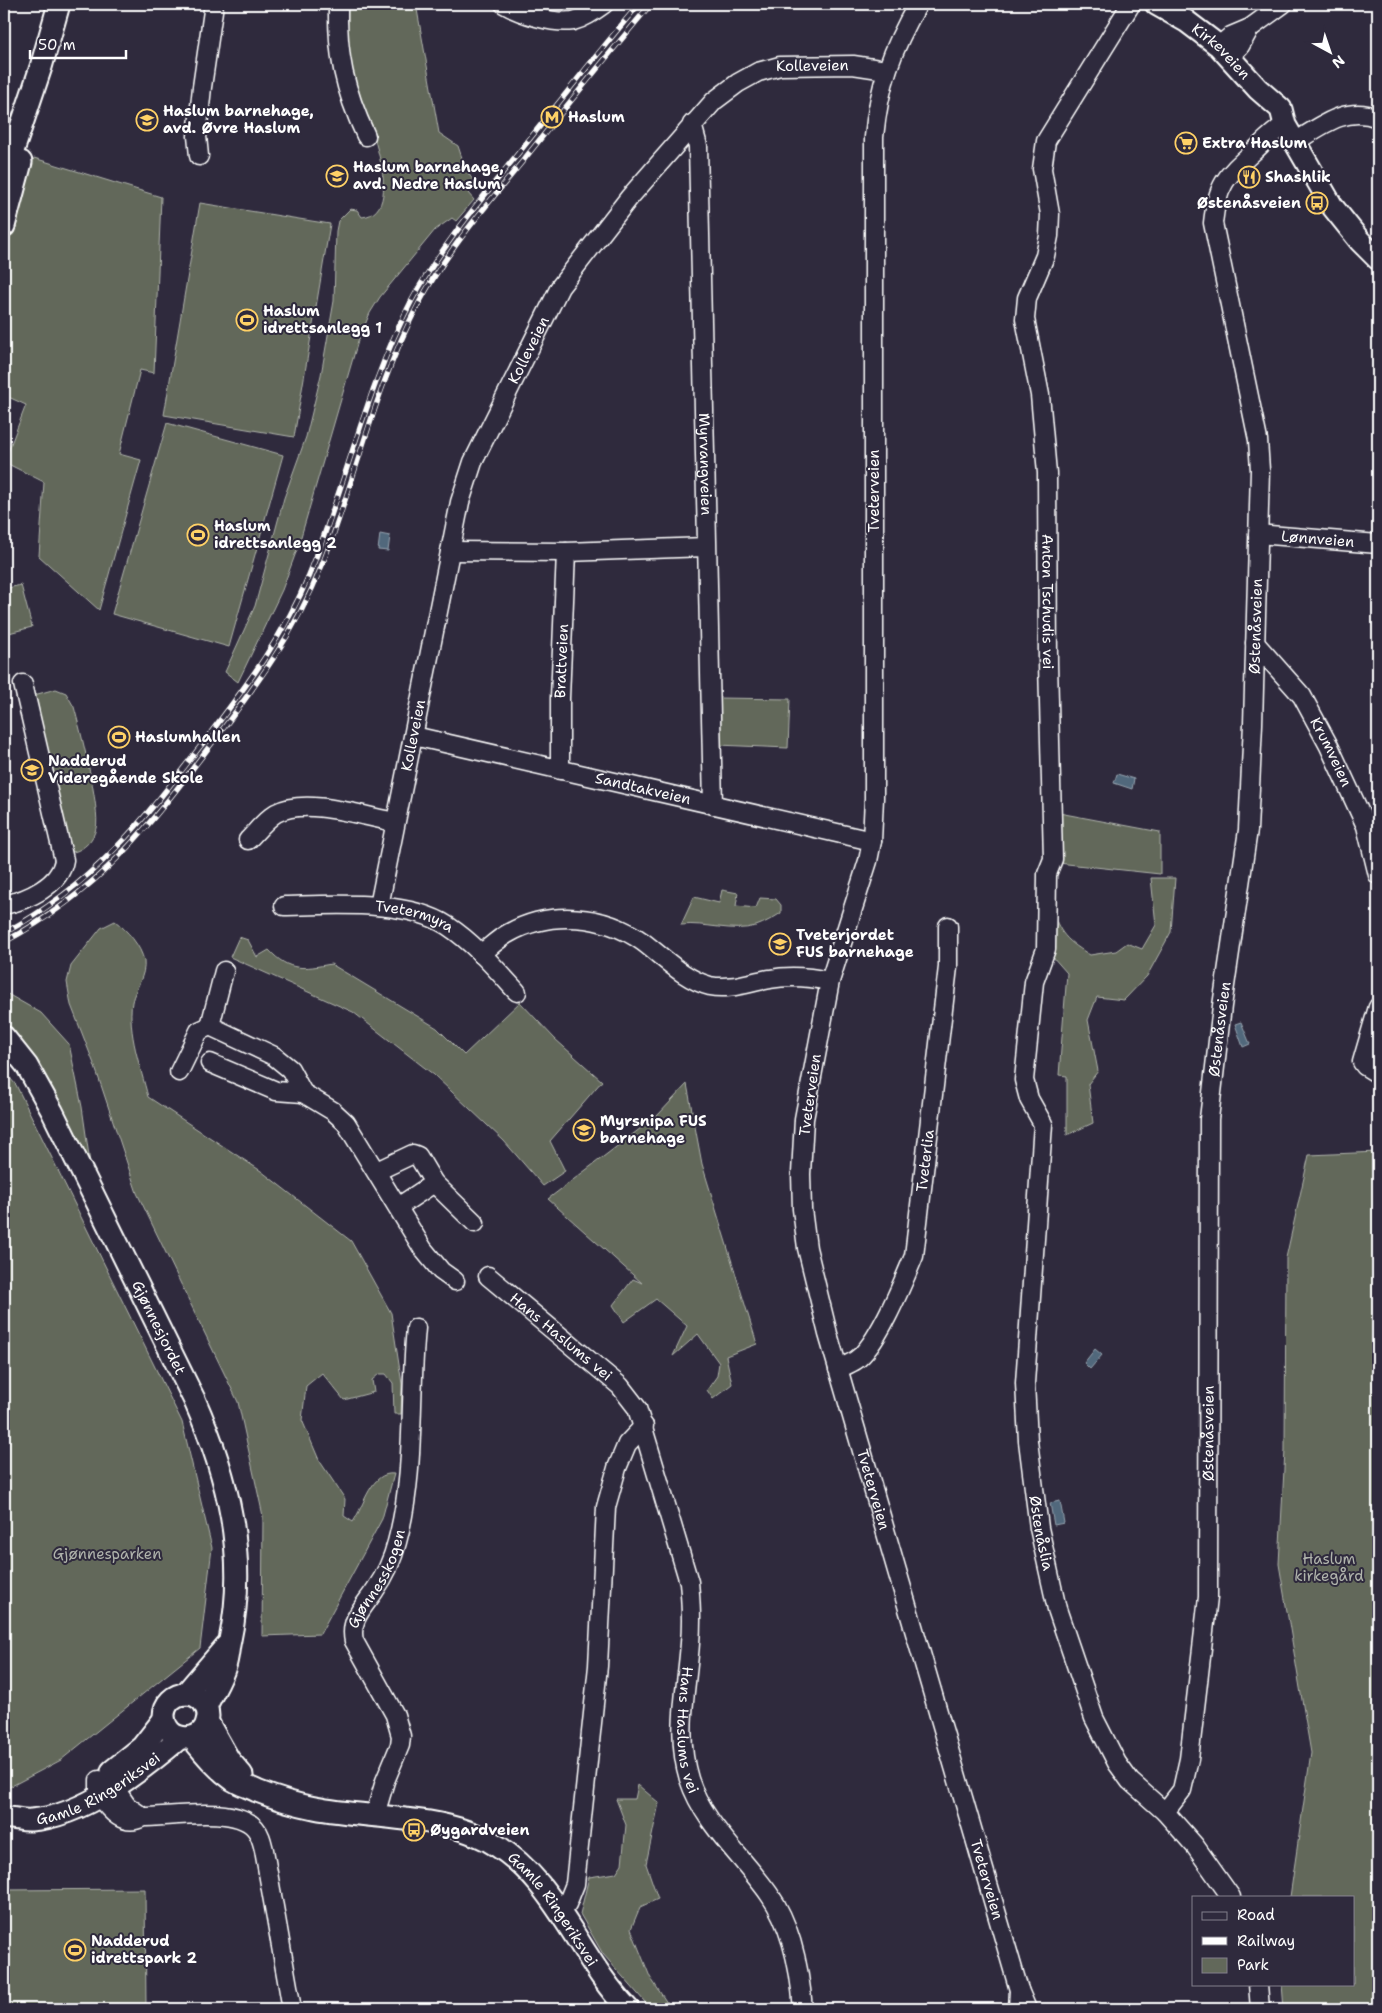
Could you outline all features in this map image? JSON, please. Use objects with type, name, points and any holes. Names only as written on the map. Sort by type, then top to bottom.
[{"type":"main road","points":[[4,178],[23,116],[41,67],[59,4]]},
{"type":"main road","name":"Kirkeveien","points":[[1156,4],[1186,21],[1224,52],[1258,89],[1274,115],[1290,133],[1332,206],[1360,241],[1378,259]]},
{"type":"main road","points":[[4,226],[33,120],[41,67]]},
{"type":"main road","name":"Gjønnesjordet","points":[[4,1037],[27,1066],[52,1111],[170,1350],[212,1441],[228,1495],[236,1553],[236,1608],[225,1668],[206,1714]]},
{"type":"main road","name":"Gjønnesjordet","points":[[185,1694],[229,1642]]},
{"type":"main road","points":[[185,1694],[197,1697],[206,1714],[204,1728],[186,1737],[170,1730],[164,1719],[167,1705],[172,1699],[185,1694]]},
{"type":"main road","name":"Gamle Ringeriksvei","points":[[206,1714],[229,1760],[256,1790]]},
{"type":"main road","name":"Gamle Ringeriksvei","points":[[104,1788],[164,1719]]},
{"type":"main road","name":"Gamle Ringeriksvei","points":[[6,1818],[104,1788],[186,1737],[219,1769],[242,1786],[286,1803],[333,1813],[375,1815],[440,1823],[488,1841],[526,1869],[543,1888],[596,1968],[628,2009]]},
{"type":"street","points":[[199,156],[197,136],[214,4]]},
{"type":"street","points":[[338,4],[339,57],[347,88],[366,136]]},
{"type":"street","points":[[504,4],[514,10],[534,17],[571,21],[586,16],[604,4]]},
{"type":"street","name":"Tveterveien","points":[[918,4],[902,32],[886,70],[874,131],[872,202],[874,798],[872,841],[865,870],[830,981],[804,1119],[801,1174],[806,1248],[838,1369],[1019,1990],[1027,2009]]},
{"type":"street","name":"Anton Tschudis vei","points":[[1035,1222],[1043,1124],[1029,1099],[1024,1080],[1034,982],[1046,949],[1047,874],[1053,859],[1048,663],[1047,473],[1040,396],[1025,319],[1028,293],[1045,256],[1049,236],[1050,214],[1042,169],[1046,141],[1131,4]]},
{"type":"street","points":[[1224,52],[1231,36],[1250,28],[1283,4]]},
{"type":"street","name":"Kolleveien","points":[[378,906],[460,502],[473,462],[551,302],[580,260],[692,124],[714,101],[738,83],[758,72],[780,66],[853,65],[886,70]]},
{"type":"street","name":"Østenåsveien","points":[[1165,1812],[1182,1790],[1189,1759],[1208,1597],[1209,1118],[1222,1006],[1248,830],[1255,643],[1258,440],[1213,223],[1214,206],[1227,177],[1272,133],[1290,133],[1337,117],[1359,114],[1378,118]]},
{"type":"street","name":"Myrvangveien","points":[[692,124],[698,146],[713,805]]},
{"type":"street","name":"Lønnveien","points":[[1258,534],[1378,544]]},
{"type":"street","points":[[450,551],[566,552],[706,547]]},
{"type":"street","name":"Brattveien","points":[[560,770],[560,698],[566,552]]},
{"type":"street","name":"Krumveien","points":[[1255,643],[1302,696],[1329,746],[1366,826],[1378,875]]},
{"type":"street","points":[[4,905],[31,896],[49,885],[62,869],[64,860],[23,684]]},
{"type":"street","name":"Sandtakveien","points":[[414,736],[872,841]]},
{"type":"street","points":[[248,840],[274,814],[298,807],[308,806],[395,822]]},
{"type":"street","name":"Tvetermyra","points":[[284,906],[378,906],[430,917],[460,934],[517,992]]},
{"type":"street","points":[[481,954],[508,934],[530,923],[563,917],[602,923],[623,932],[640,940],[691,977],[708,985],[726,988],[790,976],[830,981]]},
{"type":"street","name":"Tveterlia","points":[[838,1369],[857,1360],[870,1344],[904,1280],[914,1256],[948,967],[948,926]]},
{"type":"street","points":[[210,1026],[224,970]]},
{"type":"street","points":[[1378,1007],[1362,1062],[1378,1074]]},
{"type":"street","points":[[180,1072],[199,1031],[210,1026],[274,1056],[290,1068],[304,1093]]},
{"type":"street","points":[[210,1063],[276,1091],[304,1093],[333,1111],[346,1123],[377,1171],[422,1249],[441,1271],[455,1281]]},
{"type":"street","points":[[377,1171],[413,1154],[418,1156],[434,1183],[475,1223]]},
{"type":"street","points":[[398,1207],[434,1183]]},
{"type":"street","name":"Østenåslia","points":[[1035,1222],[1025,1383],[1028,1441],[1039,1528],[1057,1609],[1094,1718],[1116,1762],[1130,1781],[1165,1812]]},
{"type":"street","name":"Hans Haslums vei","points":[[488,1276],[620,1386],[638,1408],[689,1582],[691,1607],[690,1643],[682,1727],[684,1754],[689,1779],[699,1801],[713,1822],[771,1895],[780,1912],[794,1950],[803,2009]]},
{"type":"street","name":"Gjønnesskogen","points":[[375,1815],[385,1782],[400,1745],[401,1736],[395,1715],[354,1641],[352,1627],[358,1612],[376,1589],[390,1562],[397,1541],[408,1472],[416,1328]]},
{"type":"street","points":[[559,1910],[567,1904],[576,1884],[598,1666],[606,1507],[617,1468],[627,1444],[644,1426]]},
{"type":"street","points":[[104,1788],[116,1816],[136,1822],[143,1817],[210,1814],[239,1818],[255,1827],[261,1837],[264,1850],[292,2009]]},
{"type":"street","points":[[1165,1812],[1195,1846],[1230,1896]]},
{"type":"street","points":[[1258,1986],[1260,2009]]},
{"type":"street","name":"Tveterveien","points":[[1018,2009],[1019,1990]]},
{"type":"green space","points":[[349,4],[416,4],[439,133],[458,146],[466,170],[477,186],[468,193],[474,200],[456,221],[452,218],[435,230],[380,297],[370,313],[358,341],[298,547],[282,590],[238,682],[225,672],[255,606],[284,498],[306,437],[321,375],[334,301],[338,221],[350,209],[357,210],[362,217],[377,210],[383,195],[383,175],[378,150],[350,68],[347,36]]},
{"type":"green space","points":[[34,158],[161,197],[154,373],[140,370],[119,454],[141,460],[99,610],[39,556],[44,482],[4,462],[26,405],[4,395],[4,254]]},
{"type":"green space","name":"Haslum idrettsanlegg 1","points":[[200,203],[330,224],[294,437],[164,415]]},
{"type":"green space","name":"Haslum idrettsanlegg 2","points":[[167,423],[283,455],[229,647],[112,614]]},
{"type":"green space","points":[[21,585],[32,627],[5,634],[4,589]]},
{"type":"green space","points":[[56,689],[66,693],[74,707],[96,805],[97,819],[93,836],[85,846],[73,852],[70,849],[34,695]]},
{"type":"green space","points":[[717,698],[790,699],[788,748],[718,745]]},
{"type":"green space","points":[[1059,813],[1160,832],[1160,874],[1058,863]]},
{"type":"green space","points":[[1151,878],[1175,878],[1171,932],[1147,976],[1124,1000],[1097,997],[1088,1020],[1098,1071],[1088,1084],[1093,1123],[1067,1135],[1067,1076],[1059,1075],[1067,973],[1045,948],[1049,901],[1063,933],[1073,944],[1090,955],[1116,951],[1127,943],[1142,949],[1156,925]]},
{"type":"green space","points":[[722,890],[738,893],[736,906],[756,908],[760,898],[776,899],[781,905],[781,913],[763,923],[747,928],[681,925],[694,897],[719,903]]},
{"type":"green space","points":[[115,921],[133,939],[144,961],[142,977],[133,997],[131,1025],[148,1097],[261,1171],[351,1241],[391,1313],[402,1384],[401,1414],[394,1414],[393,1383],[386,1374],[379,1374],[372,1380],[374,1392],[344,1400],[322,1373],[306,1386],[302,1420],[319,1460],[345,1499],[344,1516],[353,1522],[369,1491],[379,1478],[394,1474],[382,1519],[320,1634],[262,1636],[263,1516],[238,1402],[137,1193],[94,1064],[71,1005],[67,982],[71,966],[101,928]]},
{"type":"green space","points":[[239,937],[248,940],[257,957],[269,950],[283,962],[297,967],[305,968],[331,964],[437,1028],[464,1055],[520,1002],[555,1039],[602,1081],[550,1141],[565,1171],[543,1186],[504,1141],[434,1075],[353,1012],[230,957]]},
{"type":"green space","points":[[4,992],[41,1013],[69,1044],[82,1107],[91,1170],[26,1046],[4,1023]]},
{"type":"green space","name":"Gjønnesparken","points":[[4,1071],[16,1085],[182,1422],[212,1548],[200,1648],[61,1760],[4,1790]]},
{"type":"green space","points":[[687,1084],[702,1164],[757,1344],[726,1356],[732,1384],[713,1399],[707,1390],[717,1376],[719,1363],[698,1334],[673,1356],[687,1326],[656,1299],[624,1322],[613,1305],[633,1279],[642,1283],[548,1199],[658,1115]]},
{"type":"green space","name":"Haslum kirkegård","points":[[1378,1152],[1378,2009],[1284,2009],[1282,1986],[1354,1986],[1354,1896],[1290,1896],[1311,1753],[1279,1564],[1285,1450],[1286,1258],[1309,1155]]},
{"type":"green space","points":[[638,1785],[659,1803],[646,1864],[658,1899],[640,1907],[631,1929],[650,1977],[671,2009],[651,2009],[603,1954],[580,1914],[589,1877],[616,1873],[622,1864],[626,1825],[616,1799],[635,1799]]},
{"type":"green space","name":"Nadderud idrettspark 2","points":[[145,1889],[146,2009],[4,2009],[4,1890]]},
{"type":"water","points":[[380,534],[390,536],[388,551],[378,550]]},
{"type":"water","points":[[1117,774],[1134,779],[1132,789],[1114,783]]},
{"type":"water","points":[[1241,1022],[1250,1044],[1243,1047],[1235,1024]]},
{"type":"water","points":[[1095,1349],[1102,1355],[1090,1369],[1084,1363]]},
{"type":"water","points":[[1060,1501],[1064,1523],[1054,1525],[1050,1503]]},
{"type":"railway","points":[[4,933],[37,914],[66,893],[117,846],[163,794],[251,678],[289,618],[309,575],[382,367],[412,300],[447,244],[474,208],[639,4]]},
{"type":"railway","points":[[4,942],[68,901],[120,855],[166,803],[259,680],[287,636],[312,590],[334,532],[390,367],[419,303],[430,284],[480,213],[651,4]]},
{"type":"place","name":"Haslum","points":[[552,117]]},
{"type":"place","name":"Haslum barnehage, avd. Øvre Haslum","points":[[147,120]]},
{"type":"place","name":"Extra Haslum","points":[[1186,143]]},
{"type":"place","name":"Haslum barnehage, avd. Nedre Haslum","points":[[337,176]]},
{"type":"place","name":"Shashlik","points":[[1249,177]]},
{"type":"place","name":"Østenåsveien","points":[[1317,203]]},
{"type":"place","name":"Haslum idrettsanlegg 1","points":[[247,320]]},
{"type":"place","name":"Haslum idrettsanlegg 2","points":[[198,535]]},
{"type":"place","name":"Haslumhallen","points":[[119,737]]},
{"type":"place","name":"Nadderud Videregående Skole","points":[[32,770]]},
{"type":"place","name":"Tveterjordet FUS barnehage","points":[[780,944]]},
{"type":"place","name":"Myrsnipa FUS barnehage","points":[[584,1130]]},
{"type":"place","name":"Øygardveien","points":[[414,1830]]},
{"type":"place","name":"Nadderud idrettspark 2","points":[[75,1950]]}]
